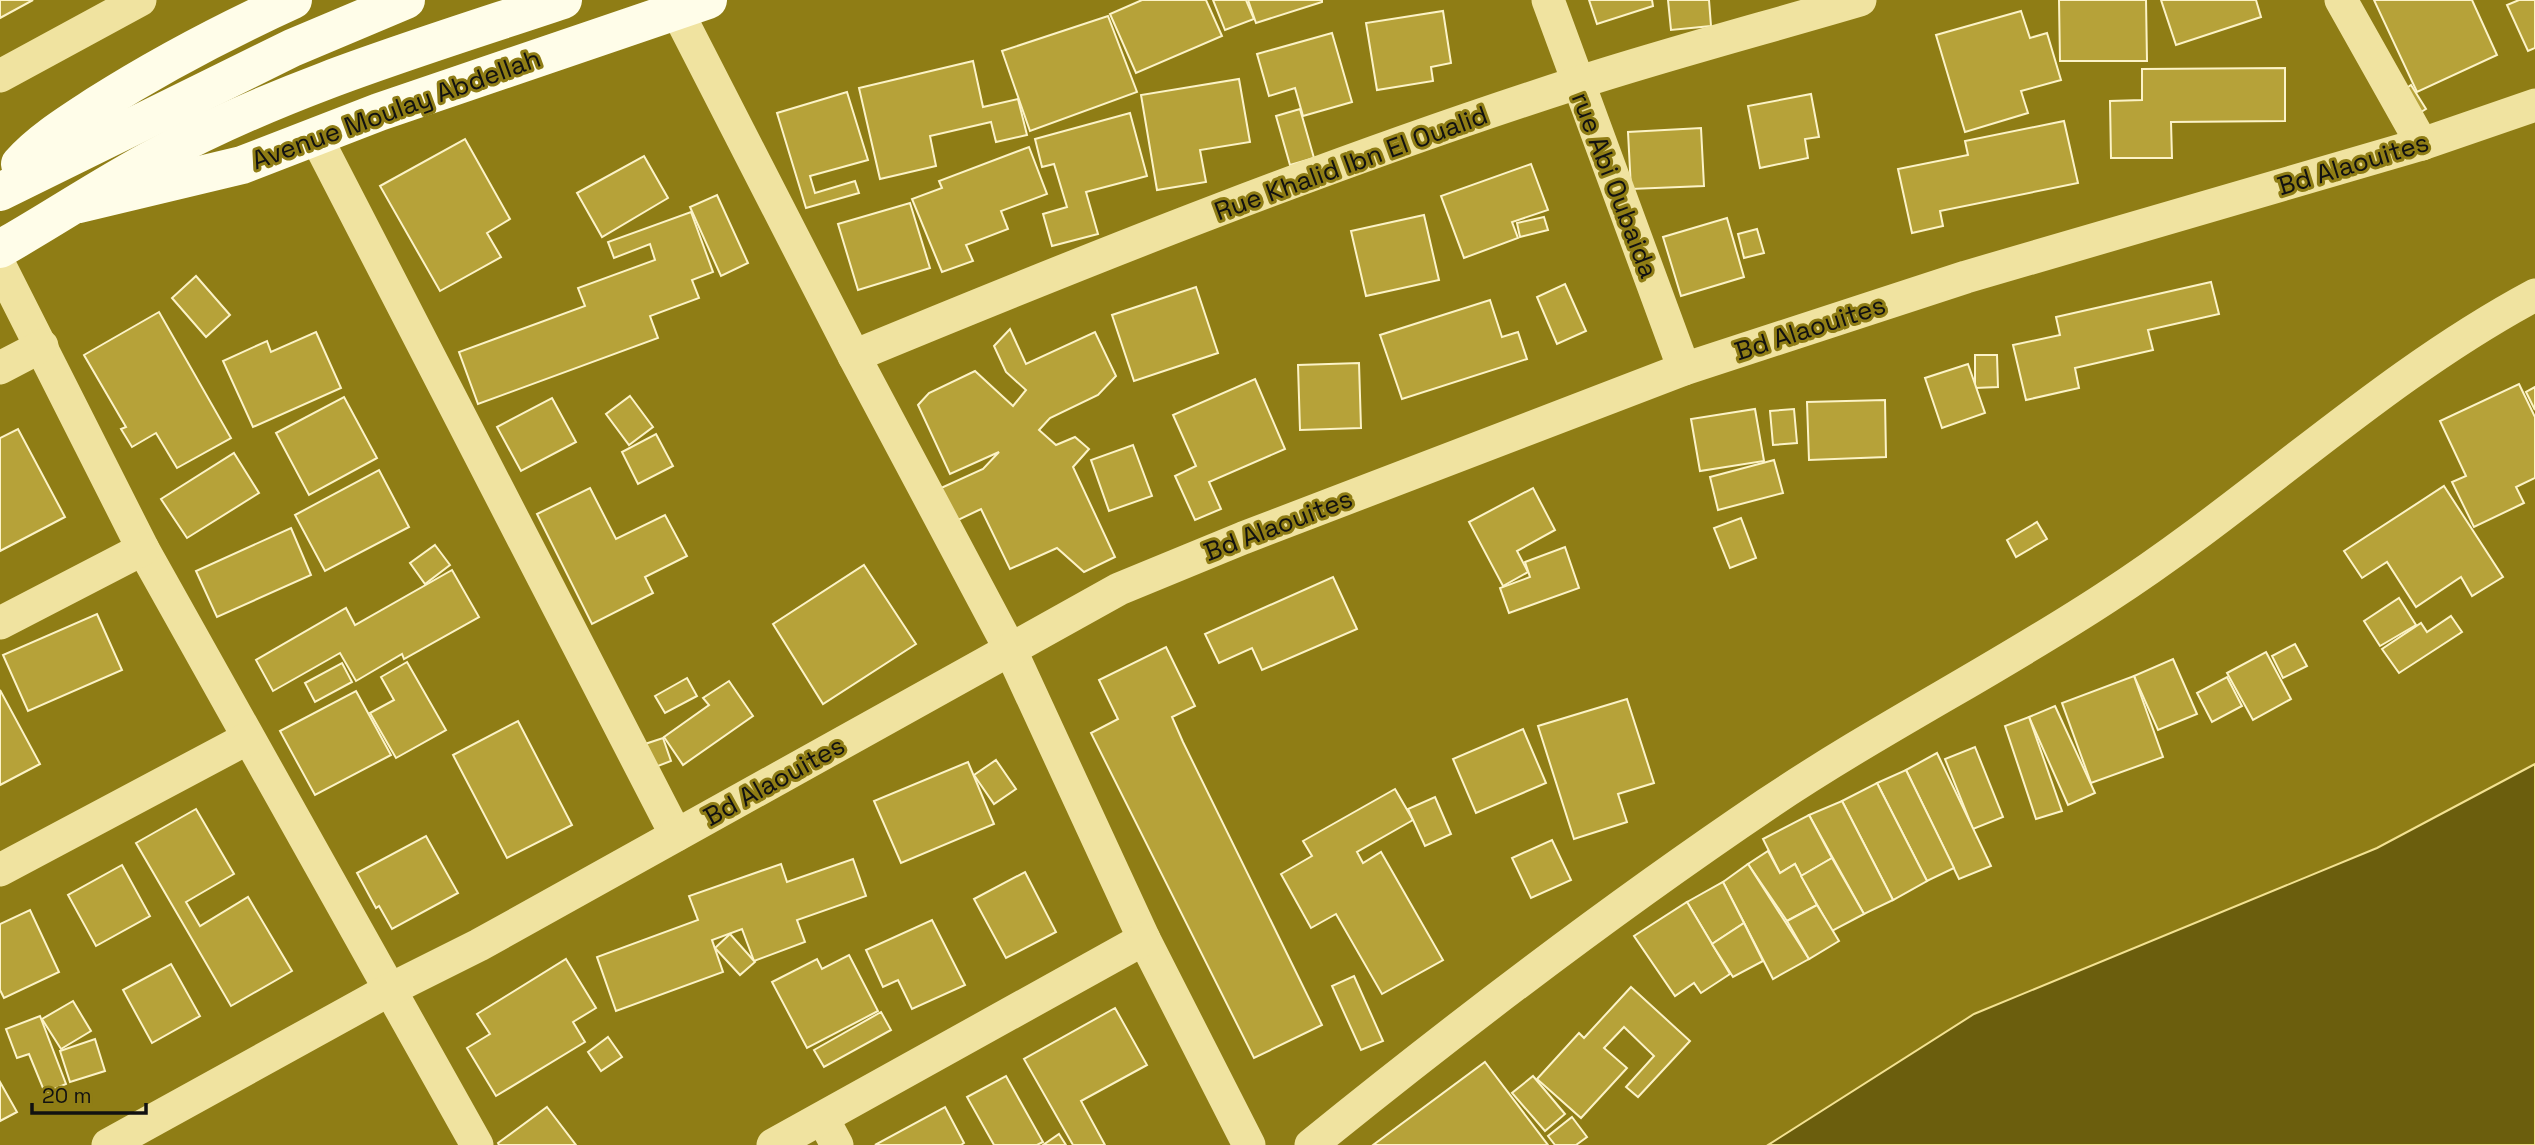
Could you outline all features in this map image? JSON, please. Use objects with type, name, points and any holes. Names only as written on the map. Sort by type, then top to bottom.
[{"type":"main road","points":[[0,192],[22,161],[88,111],[184,53],[293,0]]},
{"type":"main road","points":[[0,192],[292,48],[406,0]]},
{"type":"main road","name":"Avenue Moulay Abdellah","points":[[0,249],[156,157],[259,108],[365,64],[563,0]]},
{"type":"main road","name":"Avenue Moulay Abdellah","points":[[79,204],[242,164],[391,107],[693,5]]},
{"type":"street","points":[[0,76],[140,0]]},
{"type":"street","name":"rue Abi Oubaida","points":[[1548,0],[1684,369]]},
{"type":"street","name":"Rue Khalid Ibn El Oualid","points":[[854,356],[1020,287],[1288,184],[1577,83],[1860,0]]},
{"type":"street","points":[[2341,0],[2421,145]]},
{"type":"street","points":[[693,5],[854,356],[1010,649],[1144,939],[1249,1145]]},
{"type":"street","name":"Bd Alaouites","points":[[108,1145],[389,990],[479,944],[1131,584],[1242,538],[1684,369],[1966,277],[2421,145],[2535,105]]},
{"type":"street","points":[[316,137],[676,835]]},
{"type":"street","points":[[0,266],[143,550],[477,1145]]},
{"type":"street","points":[[1311,1145],[1584,935],[1758,810],[2107,597],[2395,382],[2490,319],[2535,295]]},
{"type":"street","points":[[0,368],[42,346]]},
{"type":"street","points":[[0,623],[143,550]]},
{"type":"street","points":[[0,870],[248,738]]},
{"type":"street","points":[[773,1145],[830,1132],[1144,939]]},
{"type":"shaded area","points":[[2535,764],[2535,1145],[1768,1145],[1974,1014],[2377,848]]},
{"type":"building","points":[[0,0],[33,0],[0,18]]},
{"type":"building","points":[[1142,0],[1206,0],[1222,36],[1136,73],[1110,14]]},
{"type":"building","points":[[1213,0],[1246,0],[1254,19],[1225,30]]},
{"type":"building","points":[[1248,0],[1322,0],[1322,2],[1256,23]]},
{"type":"building","points":[[1589,0],[1652,0],[1653,6],[1597,24]]},
{"type":"building","points":[[1668,0],[1709,0],[1711,26],[1671,30]]},
{"type":"building","points":[[2059,0],[2146,0],[2147,61],[2060,61]]},
{"type":"building","points":[[2161,0],[2256,0],[2261,17],[2176,45]]},
{"type":"building","points":[[2374,0],[2472,0],[2497,55],[2417,92]]},
{"type":"building","points":[[2519,0],[2535,0],[2535,48],[2528,51],[2507,5]]},
{"type":"building","points":[[1443,11],[1451,63],[1431,67],[1433,81],[1377,90],[1366,23]]},
{"type":"building","points":[[2021,11],[2030,38],[2047,33],[2061,80],[2021,91],[2028,113],[1965,132],[1936,35]]},
{"type":"building","points":[[1108,16],[1137,92],[1030,131],[1002,51]]},
{"type":"building","points":[[1332,33],[1352,102],[1303,116],[1295,88],[1269,96],[1257,54]]},
{"type":"building","points":[[973,61],[983,107],[1018,99],[1027,135],[996,142],[991,122],[930,136],[936,166],[880,179],[859,88]]},
{"type":"building","points":[[2285,68],[2285,121],[2171,122],[2172,158],[2111,158],[2110,101],[2142,100],[2142,69]]},
{"type":"building","points":[[1239,79],[1250,142],[1200,150],[1206,182],[1157,190],[1141,95]]},
{"type":"building","points":[[2411,85],[2426,109],[2409,119],[2396,96]]},
{"type":"building","points":[[847,92],[868,160],[810,176],[815,193],[855,181],[859,193],[806,208],[777,113]]},
{"type":"building","points":[[1811,94],[1819,137],[1805,139],[1808,158],[1760,168],[1748,106]]},
{"type":"building","points":[[1300,109],[1314,158],[1290,165],[1276,116]]},
{"type":"building","points":[[1130,113],[1147,176],[1086,192],[1098,234],[1052,246],[1043,214],[1067,207],[1054,164],[1042,167],[1035,139]]},
{"type":"building","points":[[2064,121],[2078,183],[1940,211],[1943,226],[1912,233],[1898,169],[1968,155],[1965,141]]},
{"type":"building","points":[[1701,128],[1704,186],[1631,189],[1628,132]]},
{"type":"building","points":[[465,139],[510,219],[487,233],[501,257],[440,291],[380,186]]},
{"type":"building","points":[[1029,147],[1047,194],[1001,211],[1008,229],[966,245],[973,261],[942,272],[912,199],[942,188],[939,181]]},
{"type":"building","points":[[644,156],[668,198],[602,237],[577,193]]},
{"type":"building","points":[[1531,164],[1548,210],[1512,222],[1518,238],[1464,258],[1441,196]]},
{"type":"building","points":[[717,195],[748,263],[721,276],[690,207]]},
{"type":"building","points":[[910,203],[930,268],[858,290],[838,224]]},
{"type":"building","points":[[691,212],[713,272],[692,280],[699,298],[650,316],[658,338],[478,404],[459,352],[585,306],[578,288],[655,260],[650,244],[614,258],[608,242]]},
{"type":"building","points":[[1424,215],[1439,280],[1366,296],[1351,231]]},
{"type":"building","points":[[1544,217],[1548,230],[1520,237],[1517,223]]},
{"type":"building","points":[[1727,218],[1744,277],[1681,296],[1663,237]]},
{"type":"building","points":[[1757,229],[1764,253],[1744,258],[1738,234]]},
{"type":"building","points":[[196,276],[230,315],[206,337],[172,298]]},
{"type":"building","points":[[2211,282],[2219,314],[2148,330],[2153,350],[2075,368],[2079,388],[2026,400],[2013,345],[2060,335],[2056,317]]},
{"type":"building","points":[[1565,284],[1586,331],[1557,344],[1537,297]]},
{"type":"building","points":[[1196,287],[1218,353],[1134,381],[1112,315]]},
{"type":"building","points":[[1490,300],[1502,337],[1518,332],[1527,359],[1402,399],[1380,335]]},
{"type":"building","points":[[159,312],[231,438],[177,468],[156,433],[132,447],[121,429],[126,427],[84,355]]},
{"type":"building","points":[[1010,329],[1026,364],[1095,332],[1116,376],[1098,395],[1050,418],[1039,430],[1056,445],[1075,437],[1089,449],[1073,467],[1115,557],[1084,572],[1057,548],[1010,569],[981,509],[956,521],[941,488],[983,469],[999,452],[950,474],[918,405],[929,393],[975,371],[1013,406],[1026,390],[1006,372],[994,346]]},
{"type":"building","points":[[316,332],[341,388],[253,427],[223,361],[267,341],[271,352]]},
{"type":"building","points":[[1975,355],[1997,355],[1998,387],[1975,388]]},
{"type":"building","points":[[1359,363],[1361,428],[1300,430],[1298,365]]},
{"type":"building","points":[[1968,364],[1985,413],[1942,428],[1925,378]]},
{"type":"building","points":[[1255,379],[1285,449],[1209,482],[1221,509],[1195,520],[1175,476],[1196,466],[1173,415]]},
{"type":"building","points":[[2519,384],[2535,417],[2535,478],[2516,487],[2524,503],[2474,527],[2452,482],[2466,476],[2440,421]]},
{"type":"building","points":[[2535,387],[2535,410],[2526,392]]},
{"type":"building","points":[[630,396],[653,427],[629,445],[606,414]]},
{"type":"building","points":[[344,397],[377,458],[309,495],[276,433]]},
{"type":"building","points":[[552,398],[576,442],[521,471],[497,427]]},
{"type":"building","points":[[1885,400],[1886,457],[1809,460],[1807,402]]},
{"type":"building","points":[[1755,409],[1764,461],[1700,471],[1691,419]]},
{"type":"building","points":[[1794,409],[1797,443],[1773,445],[1770,411]]},
{"type":"building","points":[[18,429],[65,517],[0,551],[0,438]]},
{"type":"building","points":[[656,434],[673,466],[638,484],[622,452]]},
{"type":"building","points":[[1133,445],[1152,496],[1109,511],[1091,460]]},
{"type":"building","points":[[234,453],[259,493],[187,538],[161,499]]},
{"type":"building","points":[[1774,460],[1783,493],[1718,510],[1710,477]]},
{"type":"building","points":[[379,470],[409,527],[325,571],[295,515]]},
{"type":"building","points":[[2444,486],[2503,577],[2472,596],[2461,577],[2416,607],[2387,562],[2362,578],[2344,551]]},
{"type":"building","points":[[590,488],[616,539],[665,515],[687,556],[645,577],[653,593],[592,624],[537,514]]},
{"type":"building","points":[[1533,488],[1555,530],[1517,551],[1528,572],[1503,586],[1469,522]]},
{"type":"building","points":[[1741,518],[1756,558],[1730,568],[1714,528]]},
{"type":"building","points":[[2037,522],[2047,539],[2016,557],[2007,540]]},
{"type":"building","points":[[291,528],[311,575],[217,617],[196,571]]},
{"type":"building","points":[[435,545],[450,565],[425,584],[410,563]]},
{"type":"building","points":[[1565,547],[1579,588],[1509,613],[1500,588],[1530,577],[1525,562]]},
{"type":"building","points":[[864,565],[916,644],[823,704],[773,624]]},
{"type":"building","points":[[452,570],[479,617],[404,659],[402,654],[356,681],[340,653],[273,691],[256,660],[346,608],[355,625]]},
{"type":"building","points":[[1333,577],[1357,629],[1262,670],[1252,648],[1219,663],[1205,634]]},
{"type":"building","points":[[2399,598],[2416,625],[2380,646],[2364,621]]},
{"type":"building","points":[[97,614],[122,670],[28,711],[3,655]]},
{"type":"building","points":[[2451,616],[2462,632],[2399,673],[2382,649],[2421,623],[2427,632]]},
{"type":"building","points":[[2295,644],[2307,666],[2283,678],[2272,656]]},
{"type":"building","points":[[1166,647],[1195,706],[1172,717],[1322,1025],[1254,1058],[1091,733],[1118,719],[1099,680]]},
{"type":"building","points":[[2266,652],[2291,699],[2253,720],[2227,673]]},
{"type":"building","points":[[2173,659],[2197,714],[2158,730],[2134,676]]},
{"type":"building","points":[[407,662],[446,730],[396,758],[370,713],[394,700],[381,677]]},
{"type":"building","points":[[342,663],[352,682],[315,702],[305,683]]},
{"type":"building","points":[[2134,676],[2163,757],[2091,783],[2062,703]]},
{"type":"building","points":[[2227,677],[2242,706],[2212,722],[2197,693]]},
{"type":"building","points":[[687,678],[697,696],[665,713],[655,696]]},
{"type":"building","points":[[729,681],[753,716],[683,765],[664,737],[709,705],[703,698]]},
{"type":"building","points":[[0,690],[40,764],[0,785]]},
{"type":"building","points":[[356,691],[391,755],[315,795],[280,731]]},
{"type":"building","points":[[1627,699],[1654,783],[1618,794],[1627,822],[1574,839],[1538,726]]},
{"type":"building","points":[[2055,706],[2095,793],[2068,805],[2029,717]]},
{"type":"building","points":[[2029,717],[2062,811],[2036,819],[2005,726]]},
{"type":"building","points":[[518,721],[572,825],[507,858],[453,755]]},
{"type":"building","points":[[1523,729],[1546,783],[1476,813],[1453,759]]},
{"type":"building","points":[[663,738],[671,761],[650,769],[642,745]]},
{"type":"building","points":[[1975,747],[2003,817],[1973,829],[1945,759]]},
{"type":"building","points":[[1937,753],[1991,866],[1959,879],[1906,770]]},
{"type":"building","points":[[996,760],[1016,789],[994,804],[974,775]]},
{"type":"building","points":[[968,762],[994,824],[901,863],[874,801]]},
{"type":"building","points":[[1906,770],[1954,868],[1927,881],[1877,783]]},
{"type":"building","points":[[1877,783],[1927,881],[1893,900],[1842,801]]},
{"type":"building","points":[[1395,789],[1413,820],[1357,852],[1363,863],[1381,852],[1443,960],[1382,994],[1336,914],[1311,928],[1281,874],[1312,856],[1303,841]]},
{"type":"building","points":[[1435,797],[1451,834],[1425,846],[1408,809]]},
{"type":"building","points":[[1842,801],[1893,900],[1864,914],[1809,815]]},
{"type":"building","points":[[196,809],[234,874],[186,902],[200,926],[248,897],[292,971],[231,1006],[136,843]]},
{"type":"building","points":[[1809,815],[1832,858],[1801,876],[1795,864],[1780,873],[1763,839]]},
{"type":"building","points":[[426,836],[458,893],[392,929],[379,906],[376,908],[357,873]]},
{"type":"building","points":[[1552,840],[1571,880],[1531,898],[1512,858]]},
{"type":"building","points":[[1768,851],[1780,873],[1795,864],[1817,905],[1787,921],[1748,864]]},
{"type":"building","points":[[1832,858],[1864,914],[1832,931],[1801,876]]},
{"type":"building","points":[[853,859],[866,896],[797,920],[805,942],[754,961],[742,929],[712,940],[723,972],[616,1011],[597,957],[698,920],[689,896],[781,864],[787,882]]},
{"type":"building","points":[[1748,864],[1809,959],[1773,979],[1723,882]]},
{"type":"building","points":[[122,865],[150,916],[96,946],[68,895]]},
{"type":"building","points":[[1025,872],[1056,932],[1006,958],[974,899]]},
{"type":"building","points":[[1723,882],[1744,923],[1712,944],[1687,902]]},
{"type":"building","points":[[1687,902],[1730,974],[1701,993],[1694,983],[1675,996],[1634,936]]},
{"type":"building","points":[[1817,905],[1839,941],[1809,959],[1787,921]]},
{"type":"building","points":[[30,910],[59,972],[4,998],[0,990],[0,924]]},
{"type":"building","points":[[932,920],[965,985],[912,1009],[898,980],[883,987],[866,950]]},
{"type":"building","points":[[1744,923],[1763,961],[1733,977],[1712,944]]},
{"type":"building","points":[[730,934],[755,962],[740,975],[715,948]]},
{"type":"building","points":[[849,955],[878,1011],[807,1048],[772,982],[817,959],[822,969]]},
{"type":"building","points":[[566,959],[596,1008],[573,1022],[585,1042],[496,1096],[467,1048],[490,1034],[477,1014]]},
{"type":"building","points":[[171,964],[200,1016],[152,1043],[123,990]]},
{"type":"building","points":[[1354,976],[1383,1041],[1361,1050],[1332,986]]},
{"type":"building","points":[[1631,987],[1690,1041],[1638,1097],[1626,1087],[1654,1056],[1624,1027],[1604,1048],[1627,1068],[1581,1118],[1537,1079],[1579,1033],[1584,1038]]},
{"type":"building","points":[[73,1001],[91,1031],[61,1049],[42,1019]]},
{"type":"building","points":[[1115,1008],[1147,1065],[1081,1101],[1105,1145],[1073,1145],[1024,1059]]},
{"type":"building","points":[[881,1012],[891,1030],[824,1067],[814,1050]]},
{"type":"building","points":[[40,1016],[66,1084],[45,1093],[29,1054],[17,1058],[6,1029]]},
{"type":"building","points":[[608,1037],[622,1057],[601,1071],[588,1052]]},
{"type":"building","points":[[95,1039],[105,1071],[70,1082],[60,1051]]},
{"type":"building","points":[[1485,1062],[1548,1145],[1373,1145]]},
{"type":"building","points":[[1006,1076],[1043,1142],[1037,1145],[994,1145],[967,1097]]},
{"type":"building","points":[[1533,1076],[1565,1114],[1545,1131],[1512,1093]]},
{"type":"building","points":[[0,1082],[17,1112],[0,1121]]},
{"type":"building","points":[[547,1107],[576,1145],[499,1145],[498,1143]]},
{"type":"building","points":[[945,1107],[964,1143],[961,1145],[875,1145]]},
{"type":"building","points":[[1572,1117],[1587,1137],[1576,1145],[1555,1145],[1548,1136]]},
{"type":"building","points":[[1059,1134],[1066,1145],[1043,1145]]}]
